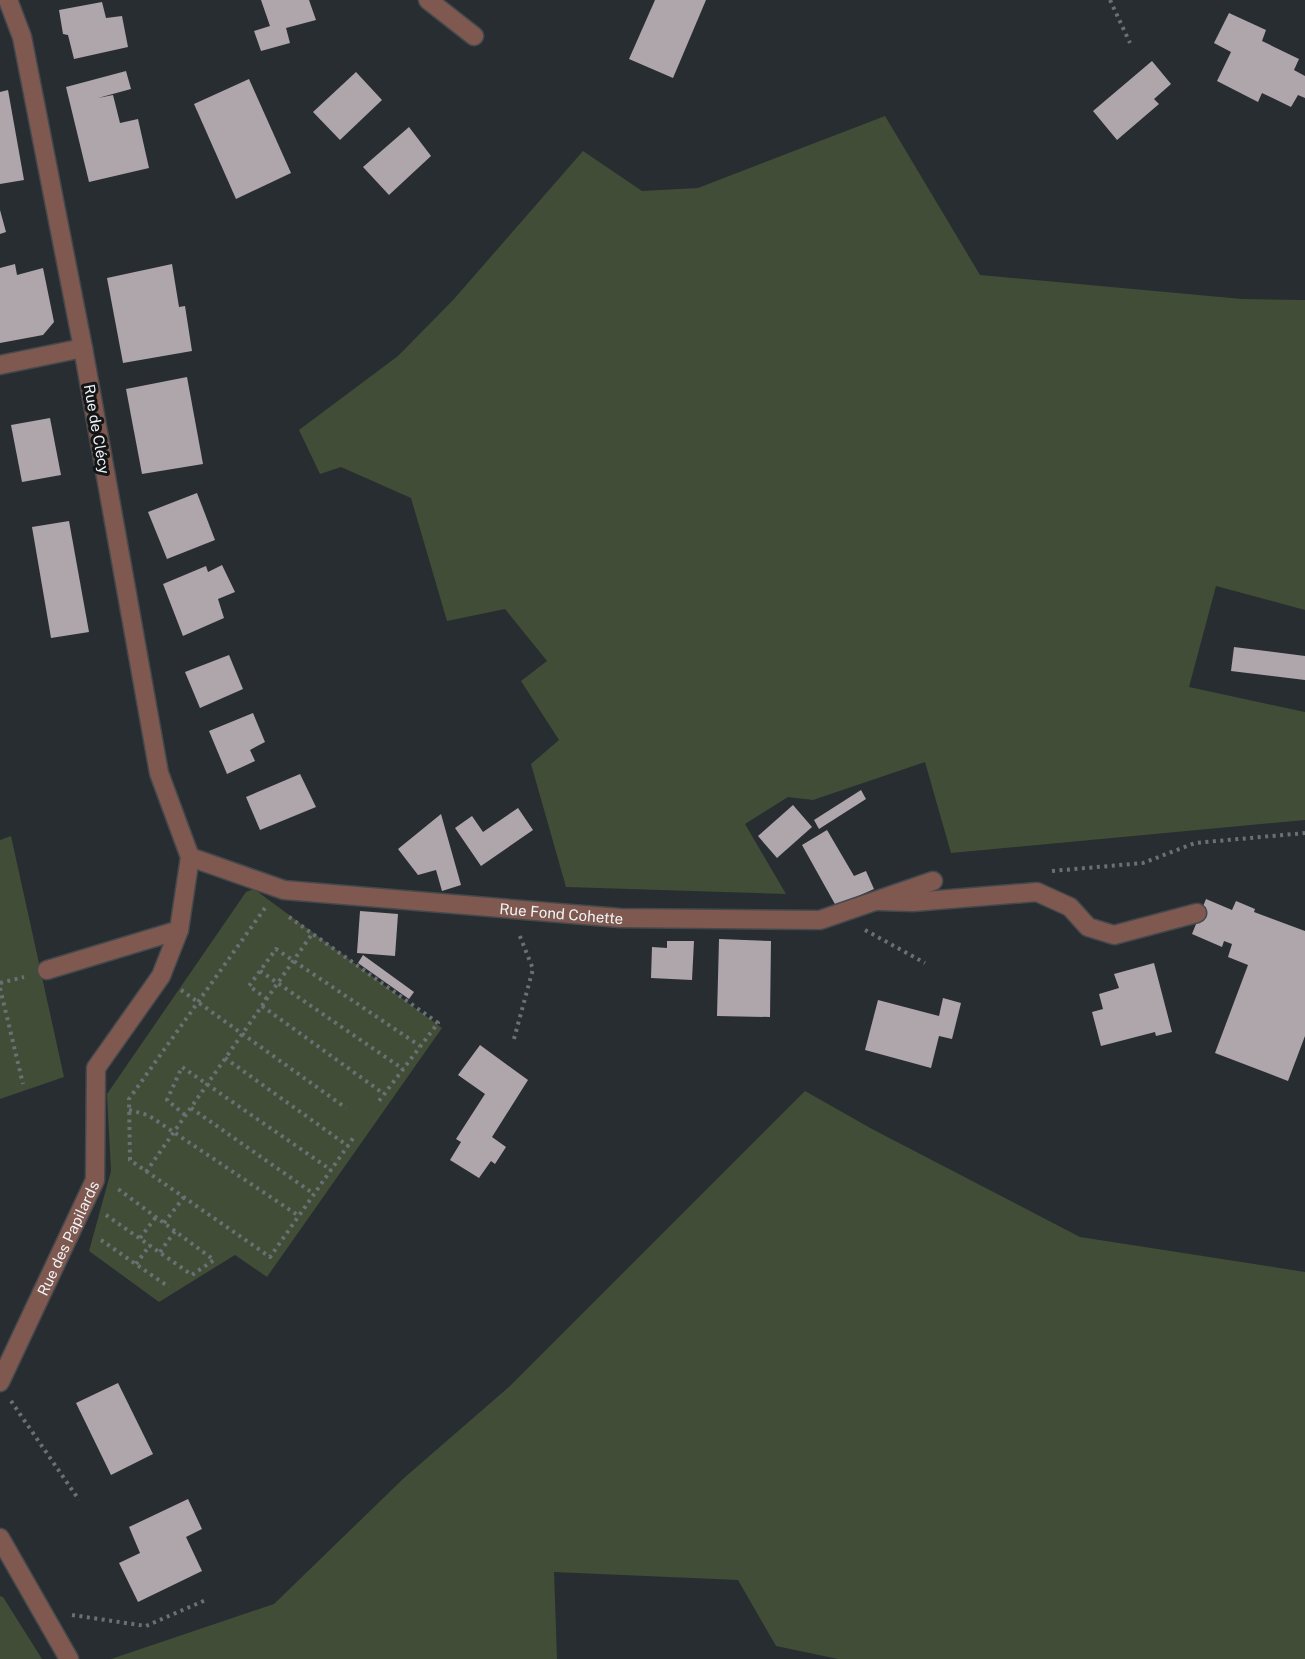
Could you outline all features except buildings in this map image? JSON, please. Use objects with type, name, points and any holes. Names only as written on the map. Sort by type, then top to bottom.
[{"type":"street","name":"Rue de Clécy","points":[[8,0],[22,38],[83,348],[159,773],[190,857]]},
{"type":"street","points":[[428,0],[474,36]]},
{"type":"street","points":[[0,365],[83,348]]},
{"type":"street","name":"Rue Fond Cohette","points":[[190,857],[284,890],[620,918],[820,920],[933,881]]},
{"type":"street","name":"Rue des Papilards","points":[[3,1389],[95,1180],[96,1068],[161,976],[179,930],[190,857]]},
{"type":"street","points":[[879,901],[913,902],[1037,892],[1070,907],[1088,927],[1114,935],[1197,913]]},
{"type":"street","points":[[48,970],[179,930]]},
{"type":"street","points":[[0,1538],[69,1659]]},
{"type":"path","points":[[1110,0],[1130,43]]},
{"type":"path","points":[[1050,871],[1143,863],[1195,843],[1305,833]]},
{"type":"path","points":[[269,902],[129,1099],[130,1160],[270,1257],[354,1137]]},
{"type":"path","points":[[509,909],[533,969],[514,1039]]},
{"type":"path","points":[[839,914],[925,963]]},
{"type":"path","points":[[286,915],[438,1023],[378,1101]]},
{"type":"path","points":[[146,1172],[312,933]]},
{"type":"path","points":[[267,999],[249,986],[276,949],[420,1046]]},
{"type":"path","points":[[260,971],[403,1069]]},
{"type":"path","points":[[161,976],[346,1108]]},
{"type":"path","points":[[0,988],[23,1084]]},
{"type":"path","points":[[262,1006],[384,1094]]},
{"type":"path","points":[[225,1058],[348,1146]]},
{"type":"path","points":[[186,1115],[167,1100],[182,1067],[332,1170]]},
{"type":"path","points":[[191,1108],[314,1194]]},
{"type":"path","points":[[129,1110],[148,1115],[175,1131],[298,1216]]},
{"type":"path","points":[[95,1180],[116,1187],[214,1260],[192,1275],[106,1215]]},
{"type":"path","points":[[164,1223],[184,1197]]},
{"type":"path","points":[[140,1238],[156,1217]]},
{"type":"path","points":[[160,1252],[175,1232]]},
{"type":"path","points":[[101,1240],[169,1287]]},
{"type":"path","points":[[136,1264],[150,1245]]},
{"type":"path","points":[[3,1389],[79,1500]]},
{"type":"path","points":[[41,1610],[146,1626],[208,1599]]},
{"type":"green space","points":[[885,116],[980,275],[1242,299],[1305,300],[1305,610],[1216,586],[1189,687],[1305,712],[1305,820],[951,853],[925,762],[813,800],[788,797],[745,824],[786,894],[566,887],[531,764],[559,740],[521,681],[547,661],[505,609],[447,621],[411,498],[341,467],[320,474],[299,430],[398,356],[454,299],[583,151],[642,191],[698,188]]},
{"type":"green space","points":[[11,836],[64,1077],[0,1099],[0,840]]},
{"type":"green space","points":[[254,889],[442,1028],[267,1277],[235,1255],[159,1302],[89,1251],[111,1171],[107,1094],[246,892]]},
{"type":"green space","points":[[805,1091],[872,1129],[1080,1237],[1305,1272],[1305,1659],[838,1659],[776,1646],[738,1580],[554,1572],[557,1659],[111,1659],[274,1604],[404,1478],[510,1386]]},
{"type":"green space","points":[[0,1596],[3,1597],[42,1659],[0,1659]]}]
